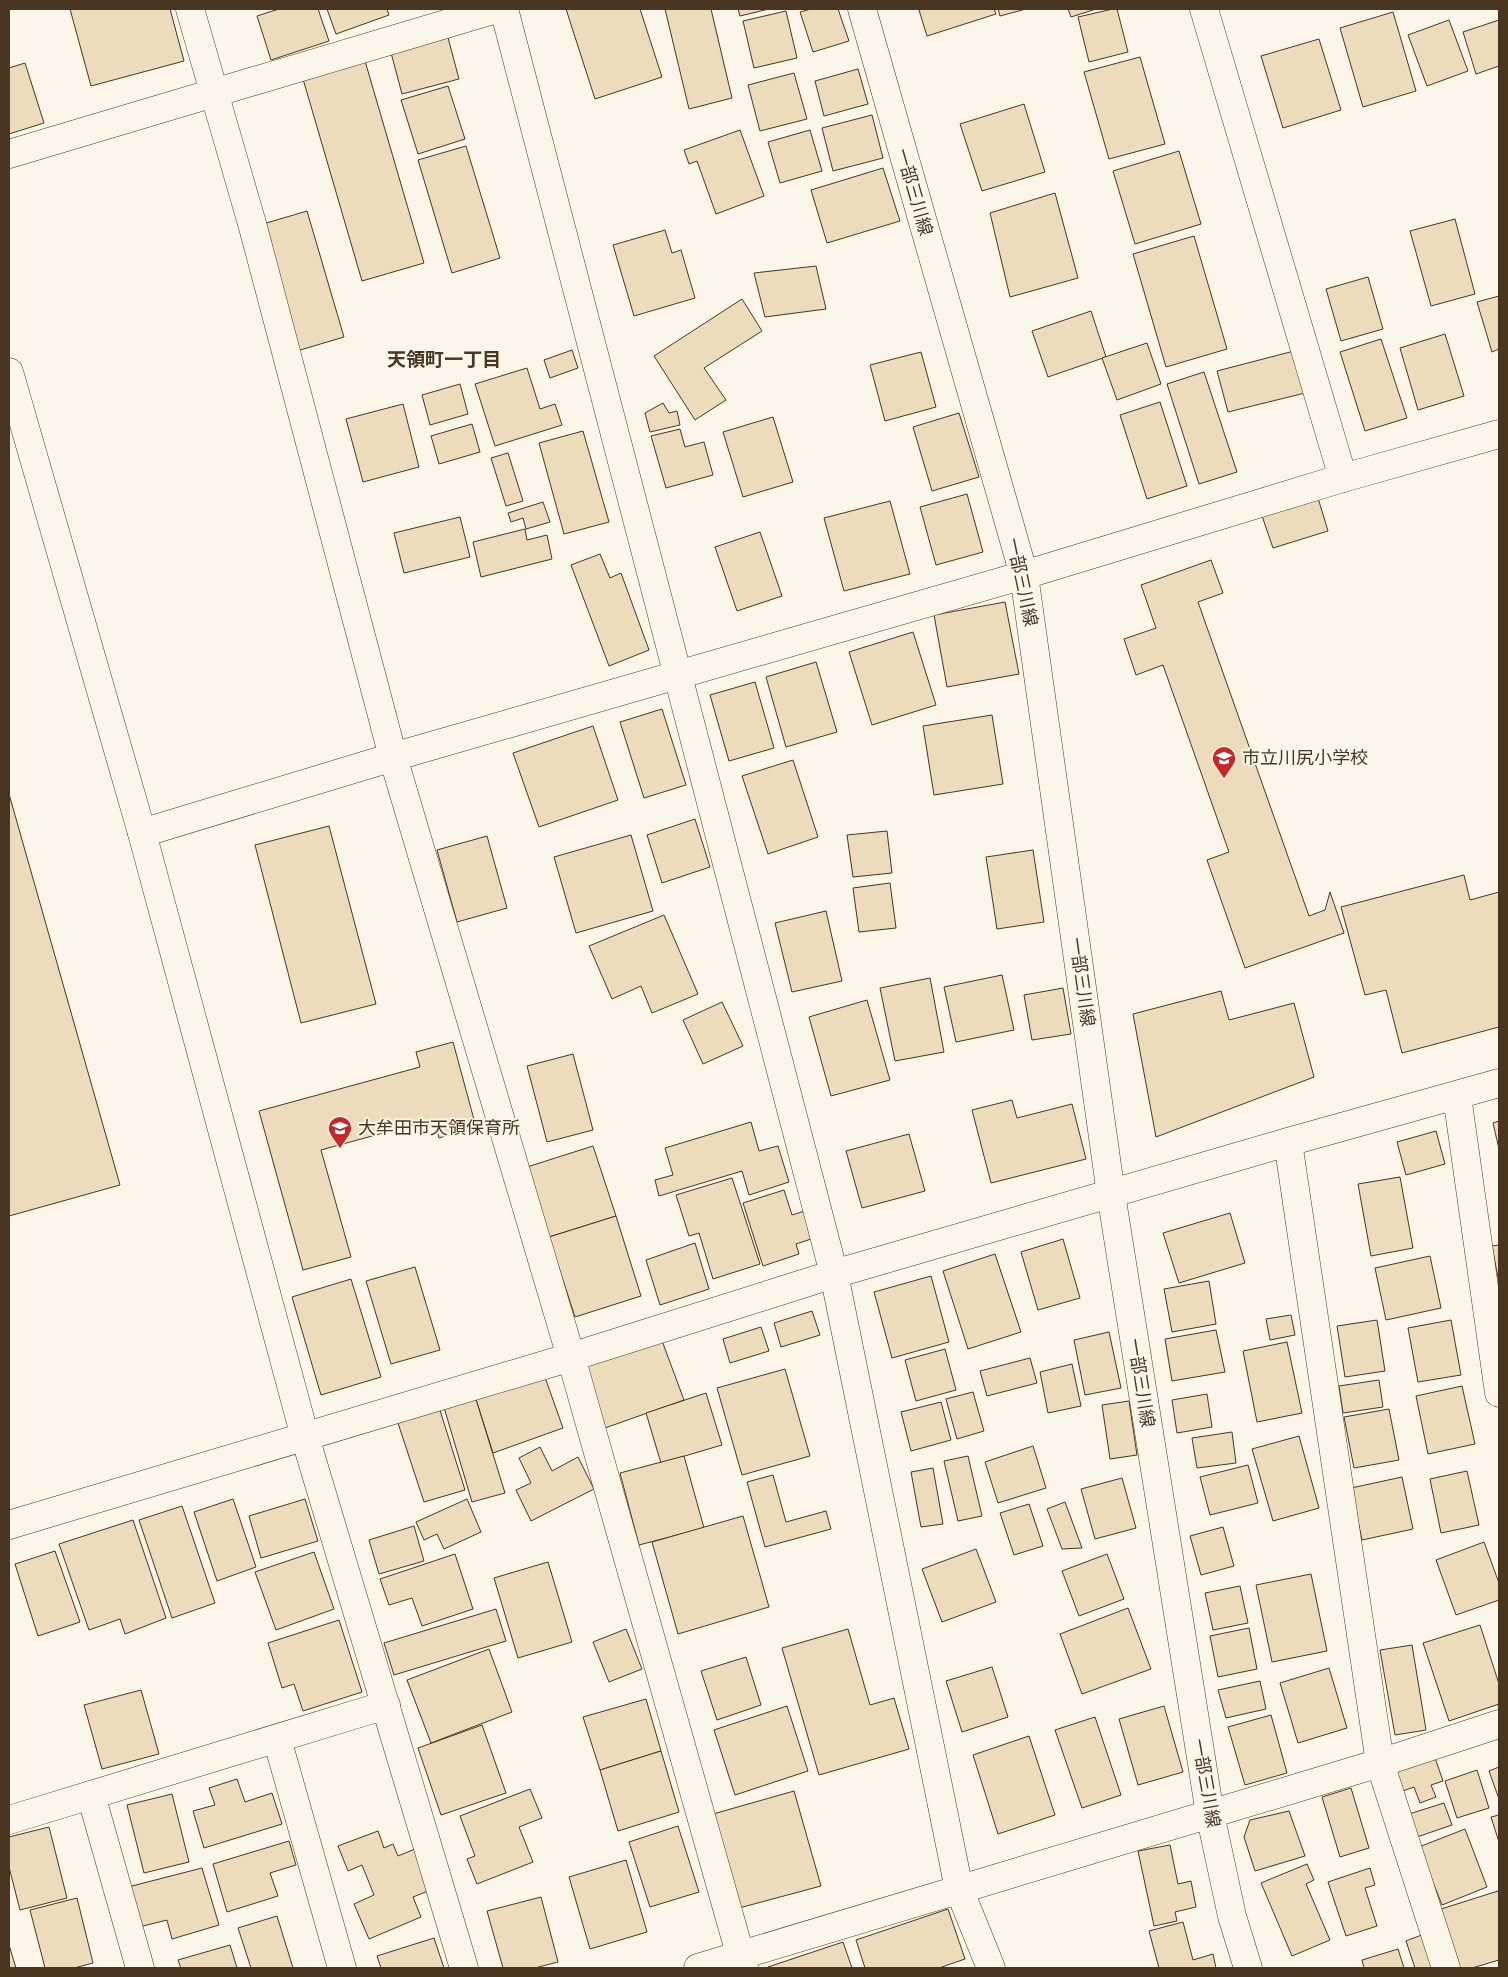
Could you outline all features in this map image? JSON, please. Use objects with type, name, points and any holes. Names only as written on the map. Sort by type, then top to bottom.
[{"type":"street","points":[[190,9],[253,227],[393,757],[571,1357],[742,1962]]},
{"type":"street","points":[[9,154],[496,9]]},
{"type":"street","points":[[504,9],[834,1274],[959,1889],[991,1968]]},
{"type":"street","name":"一部三川線","points":[[862,9],[1024,575],[1111,1194],[1210,1814],[1232,1916],[1248,1968]]},
{"type":"street","points":[[1204,9],[1343,478]]},
{"type":"street","points":[[9,372],[142,834],[305,1437],[464,1968]]},
{"type":"street","points":[[142,834],[393,757],[1024,575],[1343,478],[1499,434]]},
{"type":"street","points":[[9,1525],[571,1357],[834,1274],[1288,1142],[1499,1083]]},
{"type":"street","points":[[1457,1096],[1499,1393]]},
{"type":"street","points":[[1288,1142],[1380,1764],[1446,1968]]},
{"type":"street","points":[[9,1820],[386,1705]]},
{"type":"street","points":[[698,1968],[742,1962],[959,1889],[1380,1764],[1499,1724]]},
{"type":"street","points":[[277,1738],[342,1968]]},
{"type":"street","points":[[91,1795],[140,1968]]},
{"type":"building","points":[[70,9],[170,9],[184,61],[91,86]]},
{"type":"building","points":[[279,9],[318,9],[329,41],[271,60],[257,16]]},
{"type":"building","points":[[327,9],[387,9],[389,15],[336,34]]},
{"type":"building","points":[[566,9],[640,9],[662,77],[595,99]]},
{"type":"building","points":[[665,9],[711,9],[732,98],[689,109]]},
{"type":"building","points":[[738,9],[769,9],[740,16]]},
{"type":"building","points":[[811,9],[838,9],[849,41],[813,52],[800,12]]},
{"type":"building","points":[[994,9],[996,14],[927,36],[919,10]]},
{"type":"building","points":[[998,9],[1026,9],[1000,16]]},
{"type":"building","points":[[1068,9],[1096,9],[1071,17]]},
{"type":"building","points":[[1117,9],[1128,52],[1089,62],[1078,17]]},
{"type":"building","points":[[786,11],[797,58],[754,68],[743,21]]},
{"type":"building","points":[[1393,12],[1416,91],[1363,107],[1340,28]]},
{"type":"building","points":[[1449,20],[1468,71],[1427,86],[1408,35]]},
{"type":"building","points":[[1499,20],[1499,66],[1476,74],[1463,32]]},
{"type":"building","points":[[446,30],[459,79],[402,94],[389,45]]},
{"type":"building","points":[[1319,39],[1341,110],[1283,128],[1261,56]]},
{"type":"building","points":[[1140,57],[1165,144],[1109,159],[1084,72]]},
{"type":"building","points":[[365,61],[424,263],[362,281],[303,79]]},
{"type":"building","points":[[25,63],[44,123],[9,134],[9,68]]},
{"type":"building","points":[[858,69],[868,104],[824,116],[815,81]]},
{"type":"building","points":[[794,73],[807,119],[760,131],[748,85]]},
{"type":"building","points":[[448,86],[465,139],[418,154],[401,100]]},
{"type":"building","points":[[1024,104],[1045,172],[982,191],[960,124]]},
{"type":"building","points":[[872,115],[883,158],[833,171],[822,128]]},
{"type":"building","points":[[740,130],[764,196],[716,214],[697,161],[689,164],[684,150]]},
{"type":"building","points":[[810,130],[822,171],[780,183],[768,142]]},
{"type":"building","points":[[466,146],[500,258],[452,273],[418,160]]},
{"type":"building","points":[[1179,151],[1201,224],[1135,244],[1113,171]]},
{"type":"building","points":[[883,168],[900,221],[827,243],[811,190]]},
{"type":"building","points":[[1055,193],[1078,278],[1010,297],[990,213]]},
{"type":"building","points":[[307,211],[344,337],[290,353],[253,227]]},
{"type":"building","points":[[1455,219],[1475,294],[1431,306],[1410,231]]},
{"type":"building","points":[[665,230],[672,253],[681,250],[695,298],[634,316],[613,245]]},
{"type":"building","points":[[1194,236],[1227,349],[1166,367],[1133,254]]},
{"type":"building","points":[[816,266],[826,309],[765,317],[754,273]]},
{"type":"building","points":[[1368,277],[1383,329],[1341,341],[1326,289]]},
{"type":"building","points":[[1499,296],[1499,349],[1492,352],[1477,302]]},
{"type":"building","points":[[742,299],[762,331],[704,368],[726,400],[695,420],[654,356]]},
{"type":"building","points":[[1091,311],[1106,357],[1048,377],[1032,331]]},
{"type":"building","points":[[1445,334],[1464,396],[1418,410],[1400,348]]},
{"type":"building","points":[[1381,339],[1407,418],[1365,431],[1340,352]]},
{"type":"building","points":[[1147,343],[1161,384],[1117,400],[1102,358]]},
{"type":"building","points":[[572,350],[578,368],[550,378],[544,360]]},
{"type":"building","points":[[1294,351],[1305,393],[1228,412],[1217,371]]},
{"type":"building","points":[[921,352],[936,407],[885,421],[870,365]]},
{"type":"building","points":[[527,368],[540,409],[555,404],[562,425],[495,446],[475,384]]},
{"type":"building","points":[[1204,372],[1237,472],[1199,484],[1167,384]]},
{"type":"building","points":[[460,384],[468,414],[430,425],[422,395]]},
{"type":"building","points":[[1160,402],[1187,486],[1147,499],[1120,415]]},
{"type":"building","points":[[663,403],[669,413],[677,411],[680,425],[650,432],[645,413]]},
{"type":"building","points":[[403,404],[419,467],[363,482],[346,419]]},
{"type":"building","points":[[959,413],[979,477],[932,491],[913,427]]},
{"type":"building","points":[[773,417],[793,482],[743,497],[723,432]]},
{"type":"building","points":[[472,424],[480,452],[439,464],[431,436]]},
{"type":"building","points":[[680,429],[685,447],[704,442],[713,475],[666,488],[651,436]]},
{"type":"building","points":[[583,431],[609,522],[564,534],[539,443]]},
{"type":"building","points":[[508,453],[523,501],[506,506],[491,458]]},
{"type":"building","points":[[967,494],[983,552],[936,565],[920,507]]},
{"type":"building","points":[[1318,498],[1328,531],[1273,548],[1262,516]]},
{"type":"building","points":[[890,501],[910,574],[844,591],[824,518]]},
{"type":"building","points":[[543,502],[550,522],[526,529],[523,518],[511,522],[508,513]]},
{"type":"building","points":[[460,517],[470,557],[404,573],[394,533]]},
{"type":"building","points":[[525,529],[527,540],[547,535],[552,559],[481,577],[473,542]]},
{"type":"building","points":[[760,532],[782,596],[737,611],[715,547]]},
{"type":"building","points":[[600,554],[610,578],[621,573],[649,650],[609,666],[571,565]]},
{"type":"building","points":[[1211,560],[1223,593],[1198,602],[1309,916],[1325,910],[1330,892],[1344,933],[1245,968],[1207,860],[1229,852],[1163,665],[1136,675],[1124,639],[1156,628],[1141,585]]},
{"type":"building","points":[[1005,602],[1019,674],[947,687],[934,615]]},
{"type":"building","points":[[913,632],[936,705],[872,725],[849,652]]},
{"type":"building","points":[[816,662],[837,732],[786,747],[766,677]]},
{"type":"building","points":[[755,682],[774,748],[729,761],[710,695]]},
{"type":"building","points":[[662,709],[686,785],[644,798],[620,722]]},
{"type":"building","points":[[992,715],[1003,784],[934,795],[923,726]]},
{"type":"building","points":[[593,726],[618,800],[539,827],[513,753]]},
{"type":"building","points":[[793,760],[818,837],[768,854],[742,776]]},
{"type":"building","points":[[9,794],[120,1185],[9,1216]]},
{"type":"building","points":[[695,819],[710,867],[662,883],[647,835]]},
{"type":"building","points":[[329,826],[376,1004],[301,1023],[255,845]]},
{"type":"building","points":[[887,831],[892,873],[853,877],[847,835]]},
{"type":"building","points":[[631,835],[653,911],[576,933],[554,857]]},
{"type":"building","points":[[487,836],[507,908],[457,922],[437,850]]},
{"type":"building","points":[[1033,850],[1044,922],[997,929],[986,857]]},
{"type":"building","points":[[1464,875],[1470,900],[1499,892],[1499,1027],[1402,1053],[1386,990],[1365,995],[1341,907]]},
{"type":"building","points":[[890,883],[896,928],[859,932],[853,888]]},
{"type":"building","points":[[826,911],[842,981],[792,992],[775,923]]},
{"type":"building","points":[[664,915],[698,994],[652,1013],[641,986],[612,999],[589,946]]},
{"type":"building","points":[[1002,975],[1014,1030],[956,1042],[944,987]]},
{"type":"building","points":[[930,978],[944,1052],[895,1061],[880,988]]},
{"type":"building","points":[[1063,988],[1071,1034],[1032,1040],[1024,995]]},
{"type":"building","points":[[1221,991],[1229,1020],[1294,1003],[1314,1077],[1156,1137],[1133,1014]]},
{"type":"building","points":[[867,1000],[890,1080],[831,1096],[809,1017]]},
{"type":"building","points":[[722,1002],[743,1046],[703,1064],[683,1020]]},
{"type":"building","points":[[453,1042],[476,1127],[439,1138],[434,1119],[321,1150],[351,1257],[303,1270],[259,1111],[420,1067],[416,1052]]},
{"type":"building","points":[[573,1054],[593,1130],[547,1142],[527,1066]]},
{"type":"building","points":[[1012,1100],[1017,1118],[1072,1104],[1086,1159],[991,1183],[972,1110]]},
{"type":"building","points":[[1499,1121],[1499,1149],[1493,1123]]},
{"type":"building","points":[[751,1122],[759,1151],[778,1146],[789,1182],[749,1195],[742,1171],[659,1196],[655,1180],[673,1175],[665,1148]]},
{"type":"building","points":[[1436,1131],[1445,1164],[1406,1175],[1397,1142]]},
{"type":"building","points":[[909,1134],[925,1191],[862,1208],[846,1151]]},
{"type":"building","points":[[593,1146],[616,1216],[549,1237],[527,1167]]},
{"type":"building","points":[[1400,1177],[1413,1248],[1371,1256],[1358,1184]]},
{"type":"building","points":[[732,1178],[760,1264],[713,1279],[699,1233],[689,1236],[676,1195]]},
{"type":"building","points":[[784,1190],[792,1215],[805,1211],[814,1238],[796,1244],[799,1254],[763,1266],[743,1203]]},
{"type":"building","points":[[1230,1213],[1245,1263],[1179,1283],[1163,1233]]},
{"type":"building","points":[[616,1216],[641,1296],[575,1317],[549,1237]]},
{"type":"building","points":[[1063,1239],[1080,1298],[1038,1310],[1021,1252]]},
{"type":"building","points":[[695,1243],[709,1289],[660,1305],[646,1260]]},
{"type":"building","points":[[1499,1245],[1499,1283],[1492,1246]]},
{"type":"building","points":[[995,1254],[1021,1332],[968,1349],[943,1271]]},
{"type":"building","points":[[1430,1256],[1441,1308],[1386,1320],[1375,1268]]},
{"type":"building","points":[[415,1267],[440,1350],[391,1364],[366,1281]]},
{"type":"building","points":[[931,1276],[949,1342],[892,1358],[874,1292]]},
{"type":"building","points":[[351,1279],[381,1377],[321,1395],[292,1297]]},
{"type":"building","points":[[1209,1281],[1216,1324],[1172,1332],[1164,1289]]},
{"type":"building","points":[[812,1311],[820,1335],[781,1347],[774,1323]]},
{"type":"building","points":[[1291,1315],[1295,1335],[1270,1340],[1266,1319]]},
{"type":"building","points":[[1377,1320],[1385,1371],[1345,1377],[1337,1326]]},
{"type":"building","points":[[1451,1320],[1461,1375],[1418,1382],[1408,1328]]},
{"type":"building","points":[[761,1327],[769,1351],[730,1363],[723,1339]]},
{"type":"building","points":[[658,1330],[684,1400],[605,1428],[580,1359]]},
{"type":"building","points":[[1216,1330],[1225,1372],[1172,1381],[1165,1339]]},
{"type":"building","points":[[1109,1332],[1121,1388],[1085,1395],[1074,1340]]},
{"type":"building","points":[[1287,1342],[1302,1413],[1257,1422],[1243,1351]]},
{"type":"building","points":[[945,1349],[956,1390],[916,1401],[905,1360]]},
{"type":"building","points":[[1030,1358],[1037,1383],[987,1396],[980,1371]]},
{"type":"building","points":[[1072,1364],[1081,1406],[1048,1413],[1040,1372]]},
{"type":"building","points":[[542,1369],[563,1428],[493,1453],[474,1393]]},
{"type":"building","points":[[785,1369],[810,1456],[742,1475],[717,1388]]},
{"type":"building","points":[[1379,1380],[1383,1407],[1343,1413],[1339,1386]]},
{"type":"building","points":[[1462,1386],[1475,1444],[1428,1454],[1416,1396]]},
{"type":"building","points":[[973,1392],[984,1431],[957,1439],[946,1399]]},
{"type":"building","points":[[474,1393],[505,1493],[472,1502],[443,1404]]},
{"type":"building","points":[[706,1393],[722,1445],[661,1463],[646,1413]]},
{"type":"building","points":[[1207,1394],[1212,1427],[1177,1433],[1172,1400]]},
{"type":"building","points":[[1129,1401],[1137,1455],[1110,1459],[1102,1405]]},
{"type":"building","points":[[941,1402],[951,1440],[911,1451],[901,1412]]},
{"type":"building","points":[[438,1404],[465,1490],[424,1502],[396,1417]]},
{"type":"building","points":[[1389,1409],[1399,1460],[1354,1468],[1344,1417]]},
{"type":"building","points":[[1232,1432],[1236,1463],[1197,1468],[1192,1438]]},
{"type":"building","points":[[1299,1436],[1319,1508],[1273,1521],[1252,1449]]},
{"type":"building","points":[[1033,1446],[1046,1488],[998,1503],[985,1462]]},
{"type":"building","points":[[540,1447],[552,1471],[578,1457],[594,1489],[531,1521],[516,1490],[531,1483],[519,1458]]},
{"type":"building","points":[[684,1456],[704,1528],[639,1545],[620,1473]]},
{"type":"building","points":[[968,1456],[982,1516],[958,1521],[944,1461]]},
{"type":"building","points":[[1248,1465],[1258,1503],[1210,1515],[1200,1477]]},
{"type":"building","points":[[933,1468],[943,1524],[921,1527],[911,1472]]},
{"type":"building","points":[[1467,1471],[1479,1525],[1441,1533],[1430,1479]]},
{"type":"building","points":[[773,1475],[786,1522],[826,1511],[831,1529],[765,1547],[747,1482]]},
{"type":"building","points":[[1402,1477],[1413,1529],[1362,1540],[1351,1488]]},
{"type":"building","points":[[1122,1478],[1136,1528],[1095,1539],[1081,1489]]},
{"type":"building","points":[[233,1499],[256,1567],[217,1581],[194,1512]]},
{"type":"building","points":[[305,1499],[318,1541],[261,1558],[249,1516]]},
{"type":"building","points":[[467,1499],[481,1532],[444,1549],[437,1534],[424,1540],[416,1522]]},
{"type":"building","points":[[1065,1502],[1082,1548],[1062,1549],[1047,1509]]},
{"type":"building","points":[[1029,1504],[1043,1546],[1014,1555],[1000,1513]]},
{"type":"building","points":[[182,1506],[215,1603],[172,1618],[139,1520]]},
{"type":"building","points":[[743,1516],[769,1607],[678,1634],[652,1542]]},
{"type":"building","points":[[133,1520],[166,1618],[125,1634],[120,1619],[89,1630],[59,1544]]},
{"type":"building","points":[[414,1526],[424,1561],[379,1574],[369,1540]]},
{"type":"building","points":[[1223,1527],[1234,1566],[1201,1575],[1190,1536]]},
{"type":"building","points":[[1484,1542],[1499,1583],[1499,1600],[1456,1615],[1436,1560]]},
{"type":"building","points":[[976,1549],[996,1602],[942,1622],[922,1569]]},
{"type":"building","points":[[55,1551],[80,1622],[38,1636],[15,1564]]},
{"type":"building","points":[[314,1552],[334,1609],[276,1630],[255,1572]]},
{"type":"building","points":[[455,1554],[473,1609],[422,1626],[412,1598],[389,1605],[380,1579]]},
{"type":"building","points":[[1107,1554],[1124,1599],[1079,1616],[1062,1571]]},
{"type":"building","points":[[548,1562],[572,1642],[518,1658],[494,1578]]},
{"type":"building","points":[[1311,1574],[1327,1651],[1272,1662],[1256,1585]]},
{"type":"building","points":[[1240,1586],[1248,1623],[1213,1630],[1205,1593]]},
{"type":"building","points":[[1128,1608],[1151,1669],[1082,1694],[1060,1634]]},
{"type":"building","points":[[496,1609],[506,1641],[394,1675],[384,1643]]},
{"type":"building","points":[[339,1620],[362,1692],[303,1711],[294,1684],[282,1688],[268,1643]]},
{"type":"building","points":[[1480,1625],[1499,1684],[1499,1704],[1449,1721],[1423,1643]]},
{"type":"building","points":[[1249,1628],[1257,1669],[1218,1677],[1210,1636]]},
{"type":"building","points":[[626,1629],[642,1669],[609,1682],[593,1642]]},
{"type":"building","points":[[848,1629],[870,1705],[894,1698],[909,1749],[819,1775],[782,1648]]},
{"type":"building","points":[[1412,1645],[1426,1730],[1395,1735],[1380,1650]]},
{"type":"building","points":[[489,1649],[512,1712],[431,1743],[407,1680]]},
{"type":"building","points":[[746,1657],[761,1705],[717,1720],[701,1671]]},
{"type":"building","points":[[992,1667],[1008,1717],[962,1732],[946,1681]]},
{"type":"building","points":[[1329,1668],[1347,1728],[1298,1743],[1280,1683]]},
{"type":"building","points":[[1260,1681],[1266,1709],[1226,1718],[1218,1690]]},
{"type":"building","points":[[141,1690],[159,1754],[102,1769],[84,1705]]},
{"type":"building","points":[[646,1699],[661,1751],[600,1770],[583,1717]]},
{"type":"building","points":[[787,1706],[808,1771],[735,1795],[714,1730]]},
{"type":"building","points":[[1164,1706],[1183,1772],[1138,1785],[1119,1719]]},
{"type":"building","points":[[1271,1715],[1287,1773],[1245,1785],[1228,1727]]},
{"type":"building","points":[[1095,1717],[1121,1795],[1082,1808],[1055,1730]]},
{"type":"building","points":[[482,1725],[506,1793],[441,1815],[418,1748]]},
{"type":"building","points":[[1029,1736],[1055,1815],[998,1834],[973,1755]]},
{"type":"building","points":[[661,1751],[679,1812],[618,1831],[600,1770]]},
{"type":"building","points":[[1433,1752],[1443,1781],[1431,1785],[1436,1797],[1420,1803],[1414,1787],[1403,1791],[1395,1767]]},
{"type":"building","points":[[1499,1767],[1499,1799],[1489,1771]]},
{"type":"building","points":[[1477,1770],[1489,1808],[1457,1818],[1445,1781]]},
{"type":"building","points":[[237,1779],[245,1802],[272,1793],[282,1824],[204,1848],[193,1811],[215,1805],[209,1788]]},
{"type":"building","points":[[1351,1788],[1369,1848],[1340,1857],[1322,1797]]},
{"type":"building","points":[[530,1789],[542,1818],[519,1827],[533,1862],[477,1884],[467,1859],[475,1856],[460,1816]]},
{"type":"building","points":[[794,1791],[821,1886],[739,1908],[713,1814]]},
{"type":"building","points":[[172,1794],[189,1862],[144,1873],[127,1805]]},
{"type":"building","points":[[1444,1803],[1452,1825],[1417,1837],[1409,1814]]},
{"type":"building","points":[[1289,1811],[1305,1856],[1255,1871],[1244,1837],[1250,1820]]},
{"type":"building","points":[[1499,1815],[1499,1842],[1491,1817]]},
{"type":"building","points":[[678,1826],[699,1892],[650,1907],[629,1842]]},
{"type":"building","points":[[49,1827],[67,1898],[20,1910],[9,1867],[9,1837]]},
{"type":"building","points":[[1465,1829],[1487,1887],[1442,1905],[1419,1847]]},
{"type":"building","points":[[378,1831],[384,1848],[393,1844],[398,1856],[415,1849],[433,1889],[413,1897],[421,1917],[369,1939],[354,1904],[374,1895],[362,1865],[348,1871],[338,1846]]},
{"type":"building","points":[[289,1841],[296,1865],[270,1873],[278,1896],[227,1912],[213,1864]]},
{"type":"building","points":[[1170,1845],[1178,1884],[1191,1881],[1196,1907],[1175,1912],[1177,1921],[1154,1926],[1138,1851]]},
{"type":"building","points":[[626,1860],[647,1932],[590,1949],[569,1877]]},
{"type":"building","points":[[1307,1864],[1314,1880],[1306,1884],[1330,1940],[1292,1956],[1261,1883]]},
{"type":"building","points":[[202,1868],[219,1925],[172,1939],[167,1920],[139,1927],[128,1887]]},
{"type":"building","points":[[1370,1868],[1375,1885],[1365,1888],[1377,1926],[1346,1936],[1328,1882]]},
{"type":"building","points":[[1498,1891],[1499,1960],[1472,1968],[1456,1968],[1438,1910]]},
{"type":"building","points":[[541,1897],[558,1962],[535,1968],[503,1968],[487,1911]]},
{"type":"building","points":[[77,1898],[93,1963],[74,1968],[45,1968],[30,1910]]},
{"type":"building","points":[[948,1909],[965,1959],[939,1968],[865,1968],[856,1940]]},
{"type":"building","points":[[277,1916],[293,1968],[251,1968],[238,1928]]},
{"type":"building","points":[[1183,1922],[1193,1960],[1213,1954],[1216,1968],[1159,1968],[1149,1931]]},
{"type":"building","points":[[1424,1934],[1435,1968],[1415,1968],[1406,1941]]},
{"type":"building","points":[[434,1938],[444,1968],[381,1968],[377,1956]]},
{"type":"building","points":[[843,1942],[852,1968],[768,1968],[768,1967]]},
{"type":"building","points":[[9,1945],[16,1968],[9,1968]]},
{"type":"building","points":[[230,1945],[237,1968],[181,1968],[178,1960]]},
{"type":"building","points":[[1398,1949],[1404,1968],[1364,1968],[1362,1960]]},
{"type":"place","name":"市立川尻小学校","points":[[1224,779]]},
{"type":"place","name":"大牟田市天領保育所","points":[[340,1149]]},
{"type":"district","name":"天領町一丁目","points":[[444,359]]}]
